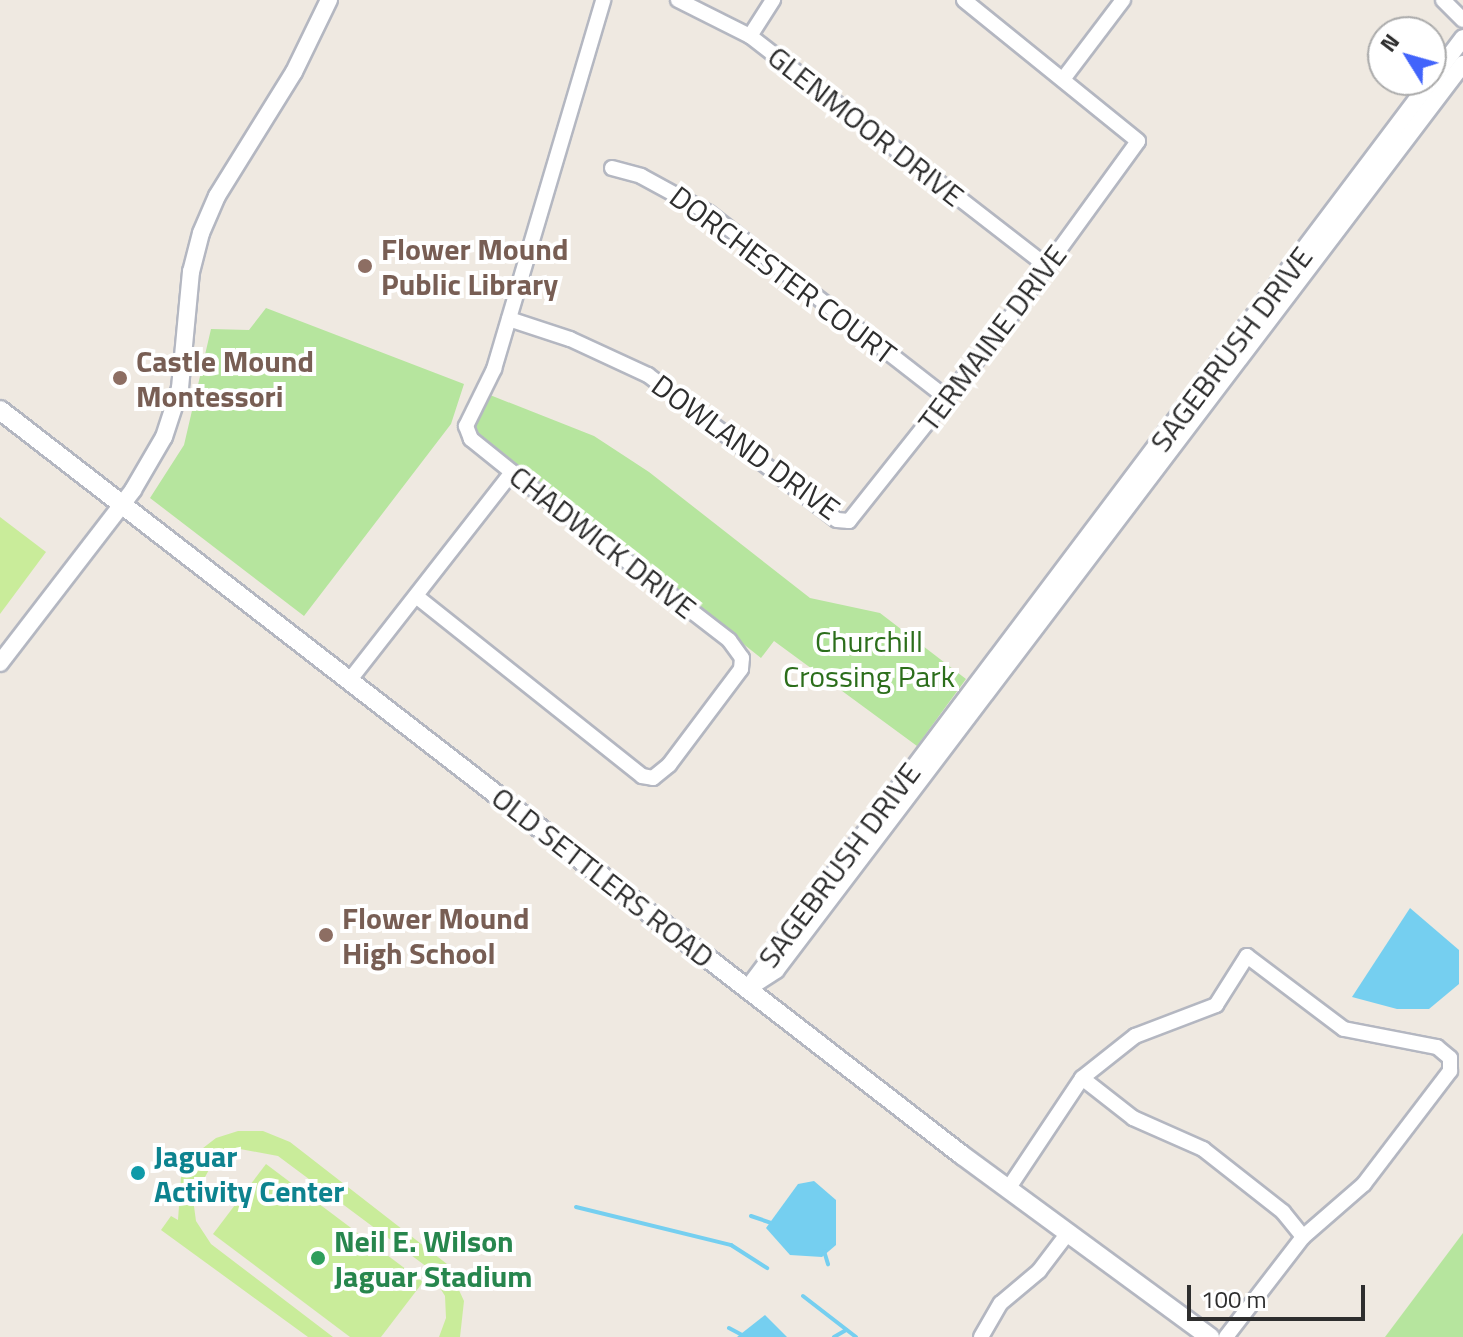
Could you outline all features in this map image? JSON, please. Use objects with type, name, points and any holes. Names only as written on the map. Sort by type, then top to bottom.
[{"type":"main road","name":"OLD SETTLERS ROAD","points":[[0,410],[1008,1189],[1210,1337]]},
{"type":"street","points":[[0,663],[121,506],[155,455],[176,406],[191,272],[208,215],[294,72],[329,0]]},
{"type":"street","points":[[509,319],[603,0]]},
{"type":"street","name":"GLENMOOR DRIVE","points":[[678,0],[750,36],[1046,266]]},
{"type":"street","points":[[750,36],[773,0]]},
{"type":"street","points":[[964,0],[1064,78],[1123,0]]},
{"type":"street","points":[[1443,0],[1463,20]]},
{"type":"street","name":"SAGEBRUSH DRIVE","points":[[748,988],[776,970],[1463,38]]},
{"type":"street","name":"SAGEBRUSH DRIVE","points":[[1043,605],[1463,64]]},
{"type":"street","name":"TERMAINE DRIVE","points":[[849,521],[947,398],[1138,141],[1064,78]]},
{"type":"street","name":"DORCHESTER COURT","points":[[612,168],[655,182],[709,213],[947,398]]},
{"type":"street","name":"CHADWICK DRIVE","points":[[416,596],[642,776],[653,778],[734,679],[742,658],[729,640],[471,439],[466,426],[489,381],[509,319]]},
{"type":"street","name":"DOWLAND DRIVE","points":[[509,319],[570,339],[648,375],[837,520],[849,521]]},
{"type":"street","points":[[349,681],[512,472]]},
{"type":"street","points":[[1008,1189],[1082,1078],[1135,1036],[1216,1005],[1247,956],[1344,1029],[1437,1047],[1450,1058],[1450,1071],[1364,1184],[1303,1237],[1226,1337]]},
{"type":"street","points":[[1082,1078],[1133,1118],[1203,1149],[1283,1212],[1303,1237]]},
{"type":"street","points":[[981,1337],[1001,1303],[1039,1271],[1068,1233]]},
{"type":"green space","points":[[266,308],[464,384],[451,424],[304,616],[150,498],[184,445],[211,329],[249,330]]},
{"type":"green space","name":"Churchill Crossing Park","points":[[490,395],[594,436],[649,472],[810,598],[880,613],[966,679],[917,746],[774,641],[761,658],[472,428]]},
{"type":"green space","points":[[0,517],[46,552],[0,614]]},
{"type":"green space","points":[[238,1131],[263,1131],[290,1142],[447,1264],[464,1301],[460,1337],[439,1337],[446,1318],[445,1296],[427,1267],[278,1156],[240,1149],[211,1166],[193,1199],[196,1221],[211,1244],[333,1337],[308,1337],[161,1230],[171,1216],[178,1220],[181,1177],[194,1155],[216,1138]]},
{"type":"green space","name":"Neil E. Wilson Jaguar Stadium","points":[[266,1164],[423,1282],[381,1337],[350,1337],[213,1234]]},
{"type":"green space","points":[[1463,1233],[1463,1337],[1385,1337]]},
{"type":"water","points":[[1410,908],[1459,950],[1459,984],[1429,1009],[1397,1009],[1352,997]]},
{"type":"water","points":[[814,1181],[836,1200],[836,1245],[822,1257],[790,1255],[766,1228],[798,1184]]},
{"type":"water","points":[[765,1315],[787,1337],[737,1337]]},
{"type":"waterway","points":[[576,1207],[731,1245],[767,1268]]},
{"type":"waterway","points":[[751,1216],[771,1223]]},
{"type":"waterway","points":[[824,1251],[828,1264]]},
{"type":"waterway","points":[[803,1296],[856,1337]]},
{"type":"waterway","points":[[729,1328],[746,1337]]},
{"type":"waterway","points":[[834,1337],[846,1330]]},
{"type":"place","name":"Flower Mound Public Library","points":[[365,266]]},
{"type":"place","name":"Castle Mound Montessori","points":[[120,378]]},
{"type":"place","name":"Flower Mound High School","points":[[326,935]]},
{"type":"place","name":"Jaguar Activity Center","points":[[138,1173]]},
{"type":"place","name":"Neil E. Wilson Jaguar Stadium","points":[[318,1258]]}]
